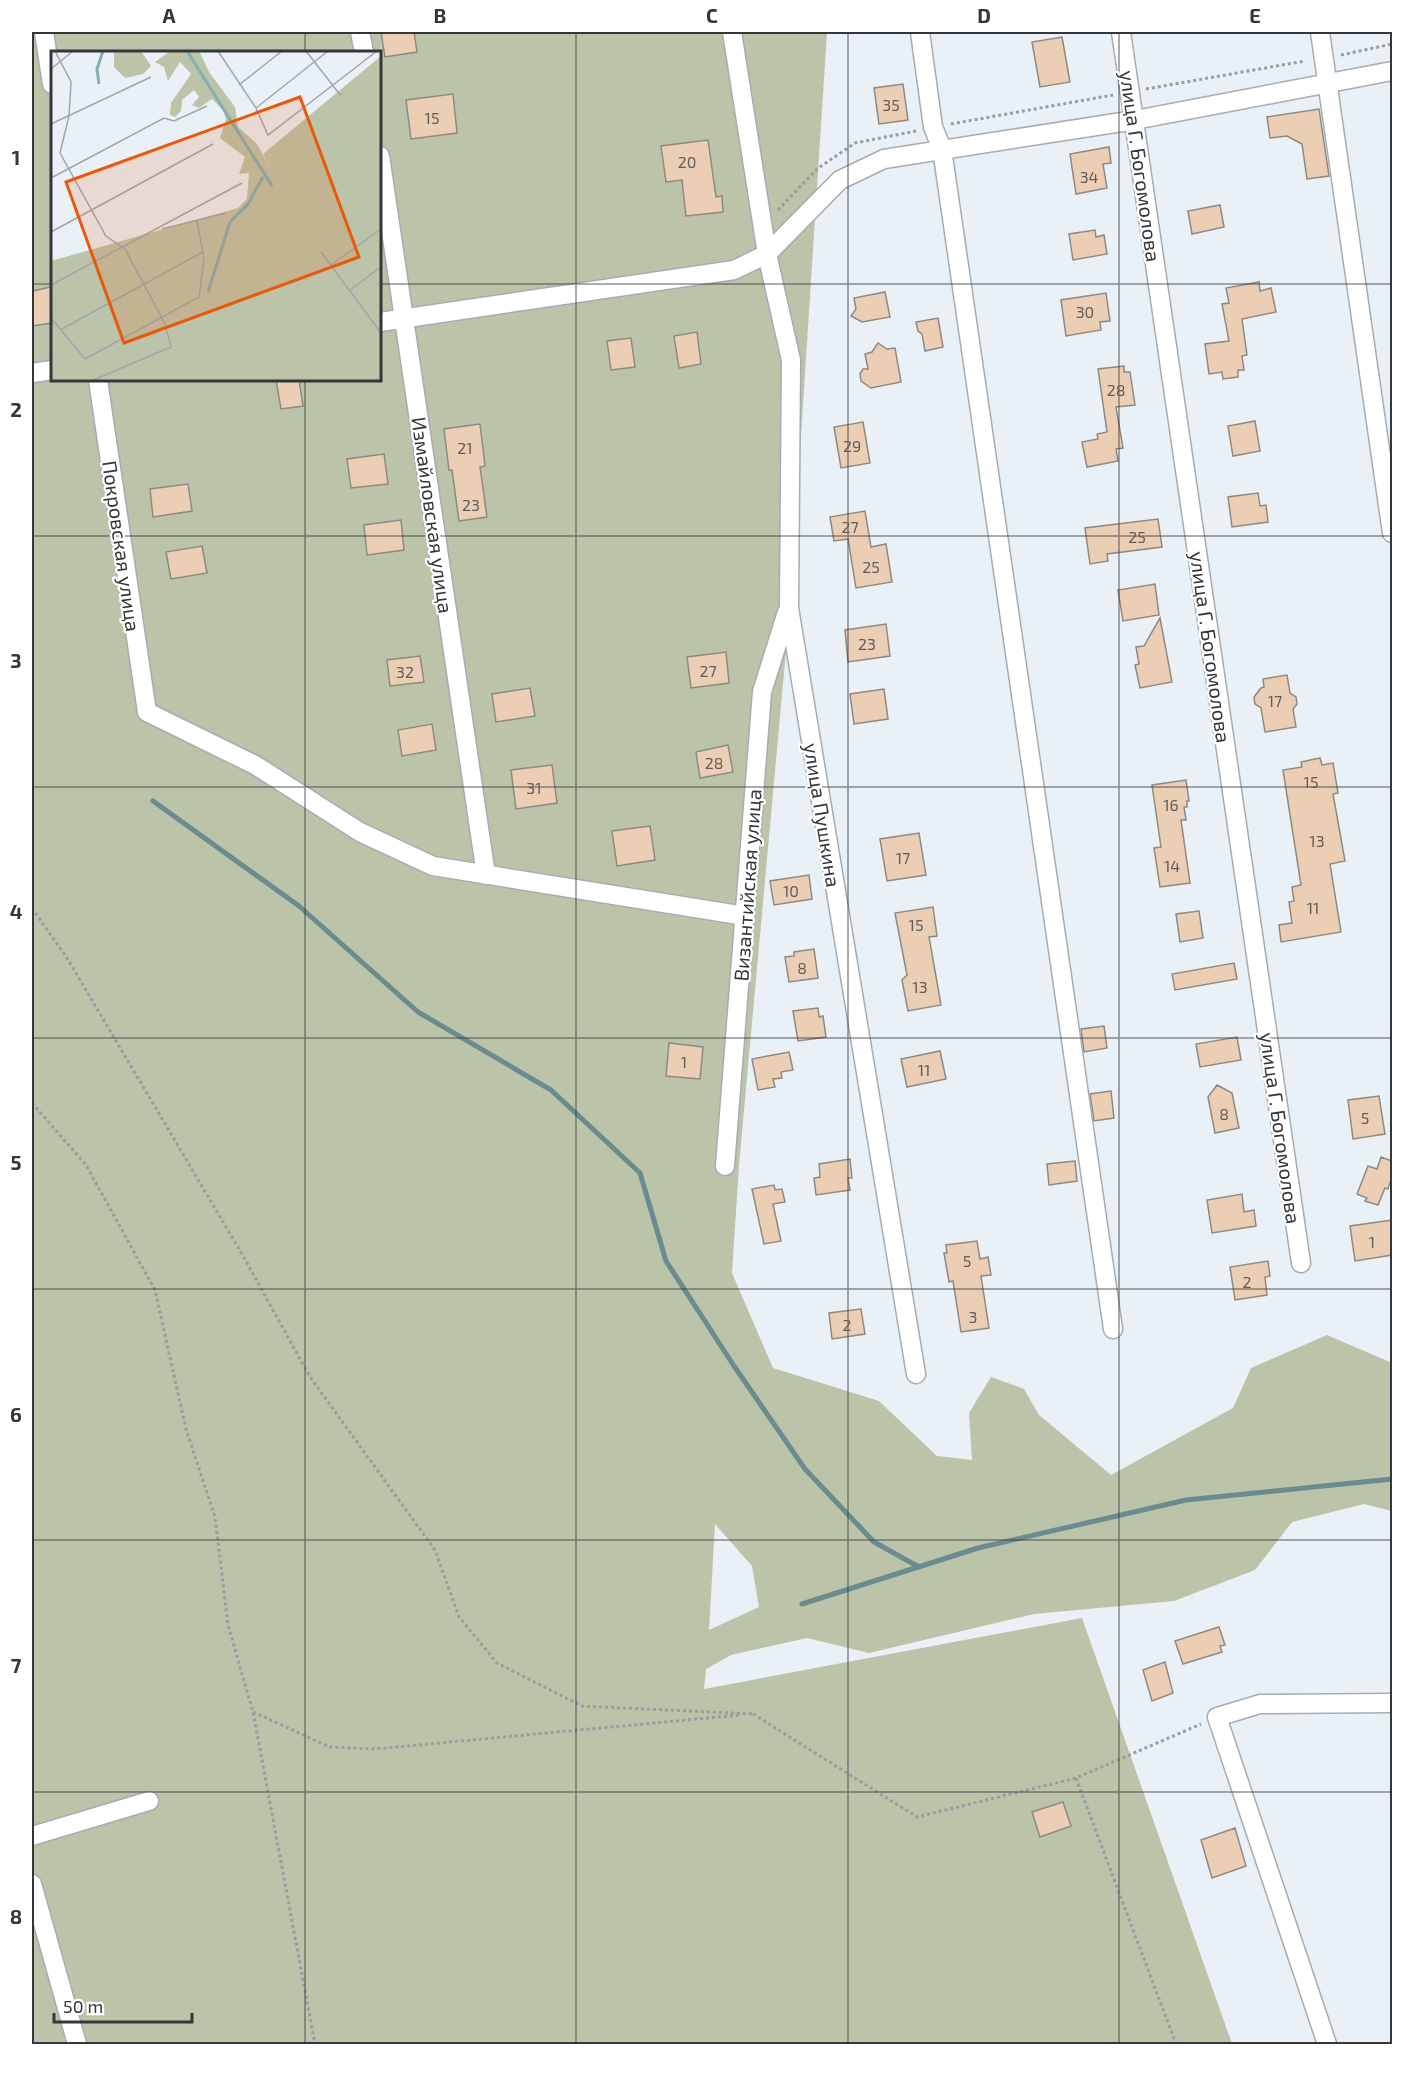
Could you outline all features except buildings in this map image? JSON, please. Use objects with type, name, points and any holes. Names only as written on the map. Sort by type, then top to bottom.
[{"type":"street","points":[[44,32],[51,78]]},
{"type":"street","points":[[360,32],[364,51]]},
{"type":"street","name":"улица Пушкина","points":[[732,32],[766,254],[791,360],[789,608],[916,1374]]},
{"type":"street","points":[[920,32],[933,127],[942,149],[1113,1329]]},
{"type":"street","name":"улица Г. Богомолова","points":[[1121,32],[1301,1263]]},
{"type":"street","points":[[1320,32],[1392,533]]},
{"type":"street","points":[[381,322],[734,270],[766,254],[840,180],[884,159],[1135,120],[1392,72]]},
{"type":"street","name":"Измайловская улица","points":[[381,163],[486,875]]},
{"type":"street","points":[[32,373],[51,370]]},
{"type":"street","name":"Покровская улица","points":[[98,381],[147,712],[255,765],[360,832],[434,866],[486,875]]},
{"type":"street","name":"Византийская улица","points":[[725,1166],[762,692],[789,608]]},
{"type":"street","points":[[486,875],[745,916]]},
{"type":"street","points":[[1327,2044],[1217,1717],[1260,1704],[1392,1703]]},
{"type":"street","points":[[32,1836],[148,1801]]},
{"type":"street","points":[[32,1884],[77,2044]]},
{"type":"path","points":[[762,227],[816,169],[855,143],[1392,44]]},
{"type":"path","points":[[32,908],[67,958],[224,1223],[310,1377],[435,1550],[459,1617],[497,1663],[582,1706],[753,1714],[917,1817],[1076,1778],[1217,1717]]},
{"type":"path","points":[[32,1103],[86,1165],[155,1290],[186,1429],[215,1517],[228,1626],[253,1712],[315,2044]]},
{"type":"path","points":[[253,1712],[330,1747],[375,1749],[753,1714]]},
{"type":"path","points":[[1076,1778],[1176,2044]]},
{"type":"green space","points":[[32,32],[827,32],[790,607],[739,1165],[732,1273],[773,1368],[879,1401],[937,1456],[972,1460],[969,1413],[991,1377],[1024,1389],[1039,1415],[1111,1475],[1233,1408],[1251,1368],[1327,1335],[1392,1363],[1392,1511],[1364,1504],[1292,1522],[1255,1570],[1174,1601],[1034,1614],[869,1653],[807,1638],[731,1655],[706,1669],[704,1689],[1082,1618],[1232,2044],[32,2044]],"holes":[[[715,1524],[752,1566],[759,1607],[709,1630]]]},
{"type":"waterway","points":[[153,801],[299,906],[418,1012],[551,1090],[640,1173],[666,1261],[734,1366],[805,1469],[874,1542],[919,1567]]},
{"type":"waterway","points":[[802,1604],[978,1548],[1186,1500],[1392,1479]]}]
